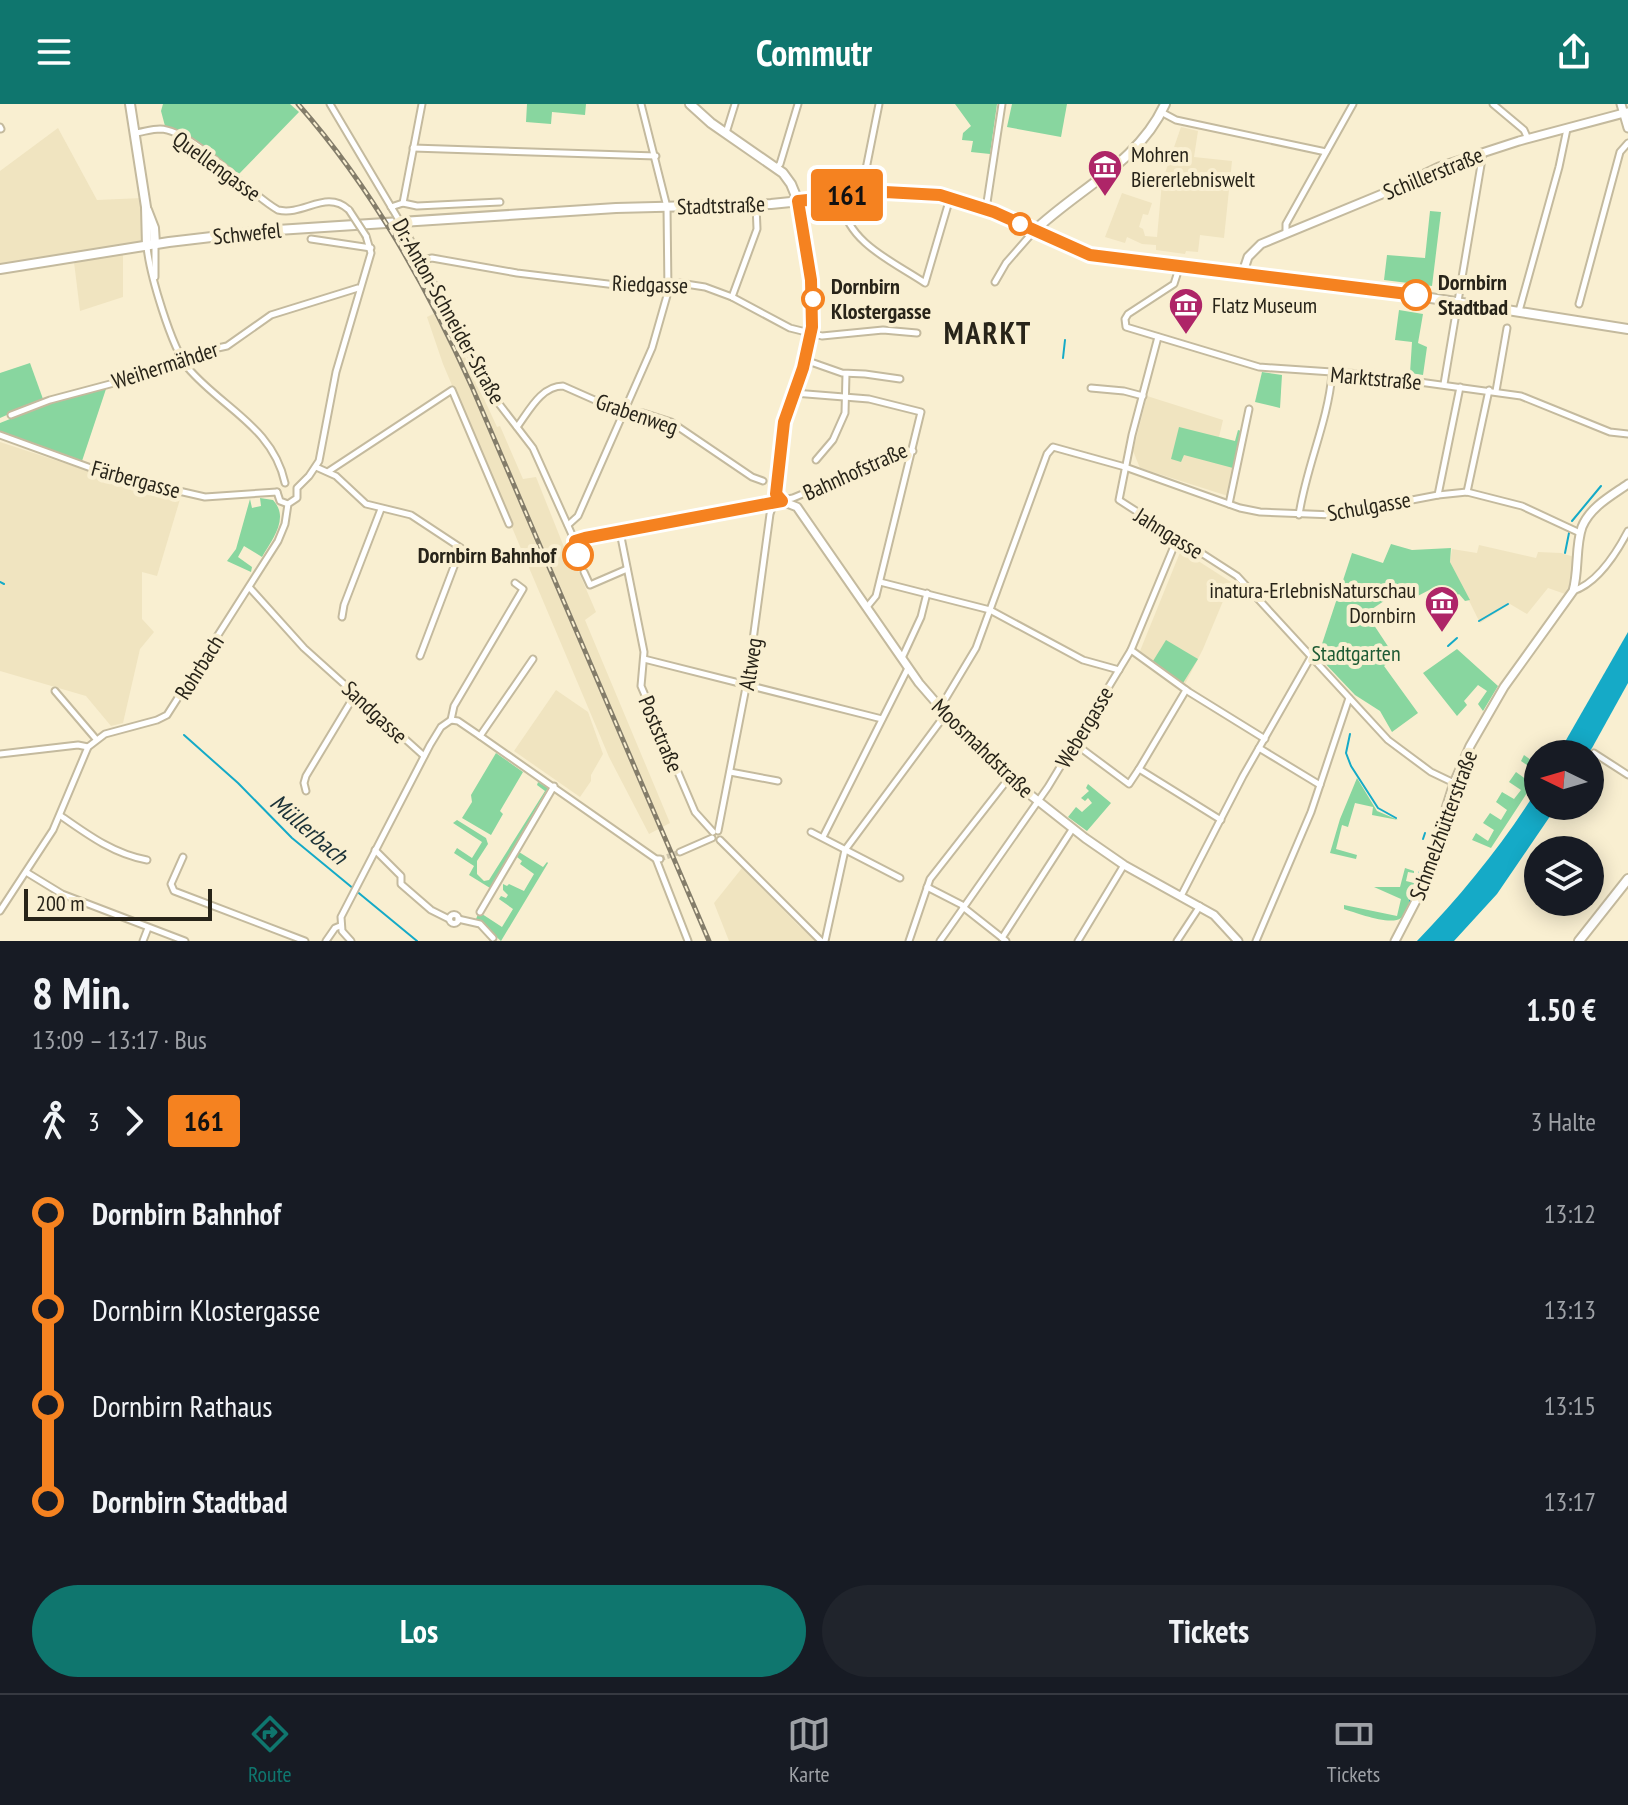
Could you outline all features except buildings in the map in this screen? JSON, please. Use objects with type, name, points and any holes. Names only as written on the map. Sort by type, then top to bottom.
[{"type":"main road","points":[[130,104],[146,207],[154,228],[151,245]]},
{"type":"main road","points":[[690,104],[776,168],[786,177],[798,201]]},
{"type":"main road","points":[[1034,231],[1122,160],[1163,108]]},
{"type":"main road","name":"Stadtstraße","points":[[340,225],[616,208],[756,205],[901,191],[950,197],[986,209],[1090,255],[1457,301],[1628,329]]},
{"type":"main road","name":"Schwefel","points":[[0,269],[151,245],[340,225]]},
{"type":"main road","points":[[1579,941],[1628,879]]},
{"type":"street","name":"Dr.-Anton-Schneider-Straße","points":[[330,104],[422,260],[480,374],[533,448],[575,541],[579,559]]},
{"type":"street","points":[[403,203],[422,104]]},
{"type":"street","points":[[568,525],[578,516],[652,348],[669,283],[667,207],[641,104]]},
{"type":"street","points":[[726,133],[735,104]]},
{"type":"street","points":[[776,168],[780,164],[798,104]]},
{"type":"street","points":[[861,194],[879,104]]},
{"type":"street","points":[[986,209],[1002,104]]},
{"type":"street","points":[[1286,233],[1286,224],[1353,104]]},
{"type":"street","points":[[1493,104],[1524,130],[1528,139]]},
{"type":"street","points":[[1163,108],[1176,120],[1326,152]]},
{"type":"street","points":[[1624,110],[1628,128]]},
{"type":"street","name":"Schillerstraße","points":[[1246,273],[1245,262],[1261,244],[1439,167],[1624,110]]},
{"type":"street","name":"Quellengasse","points":[[135,133],[158,129],[175,134],[278,210],[292,212],[328,200],[336,201],[349,210],[371,248]]},
{"type":"street","points":[[1519,311],[1567,129]]},
{"type":"street","points":[[1579,304],[1620,152],[1628,143]]},
{"type":"street","points":[[413,148],[656,156]]},
{"type":"street","points":[[1444,384],[1483,152]]},
{"type":"street","points":[[848,195],[842,203],[843,210],[858,237],[925,283],[950,197]]},
{"type":"street","points":[[782,501],[776,494],[784,420],[811,334],[811,280],[798,201]]},
{"type":"street","name":"Dr.-Anton-Schneider-Straße","points":[[392,209],[403,203],[417,206],[500,202]]},
{"type":"street","points":[[732,297],[757,229],[756,205]]},
{"type":"street","points":[[995,282],[1006,263],[1034,231]]},
{"type":"street","points":[[311,239],[371,248],[336,372],[316,467],[329,471],[366,504],[411,515],[461,548],[420,656]]},
{"type":"street","points":[[151,245],[155,278],[167,325],[184,361],[204,385],[259,432],[277,455],[285,483]]},
{"type":"street","name":"Riedgasse","points":[[422,260],[432,258],[517,273],[616,285],[669,283],[705,287],[732,297],[772,320],[811,334],[831,336],[883,330],[917,333]]},
{"type":"street","name":"Marktstraße","points":[[1180,265],[1174,284],[1128,314],[1125,326],[1242,363],[1273,369],[1361,374],[1492,390],[1540,402],[1610,432],[1628,434]]},
{"type":"street","name":"Weihermähder","points":[[11,415],[50,400],[163,371],[204,351],[227,346],[271,315],[359,288]]},
{"type":"street","points":[[1467,492],[1507,328]]},
{"type":"street","points":[[1125,467],[1158,337]]},
{"type":"street","points":[[805,360],[846,374],[900,379]]},
{"type":"street","points":[[816,460],[840,426],[845,413],[846,374]]},
{"type":"street","points":[[1299,515],[1310,465],[1329,405],[1332,374]]},
{"type":"street","name":"Grabenweg","points":[[517,427],[543,392],[553,386],[563,386],[624,413],[643,413],[671,422],[752,477],[763,481]]},
{"type":"street","points":[[1438,495],[1460,387]]},
{"type":"street","points":[[1091,388],[1143,393]]},
{"type":"street","points":[[329,471],[452,390],[509,524]]},
{"type":"street","points":[[794,393],[846,397]]},
{"type":"street","name":"Bahnhofstraße","points":[[575,541],[782,501],[906,451],[913,451],[920,410],[846,397]]},
{"type":"street","points":[[1229,504],[1249,409]]},
{"type":"street","name":"Färbergasse","points":[[0,435],[115,476],[205,497],[277,492]]},
{"type":"street","name":"Schulgasse","points":[[990,610],[1046,456],[1050,449],[1056,447],[1260,512],[1299,515],[1350,513],[1467,492],[1522,506],[1581,533]]},
{"type":"street","points":[[867,607],[875,600],[913,451]]},
{"type":"street","name":"Rohrbach","points":[[0,911],[61,816],[88,747],[112,731],[167,715],[278,541],[288,504],[297,498],[297,488],[316,467]]},
{"type":"street","name":"Jahngasse","points":[[1125,467],[1119,500],[1237,576],[1349,698],[1407,755],[1454,783]]},
{"type":"street","points":[[288,504],[280,501],[279,486],[292,483],[297,488]]},
{"type":"street","points":[[1581,533],[1595,508],[1628,484]]},
{"type":"street","name":"Moosmahdstraße","points":[[782,501],[793,504],[802,514],[901,659],[942,712],[1009,778],[1124,865],[1200,906],[1221,921],[1238,941]]},
{"type":"street","name":"Altweg","points":[[714,834],[747,686],[770,514],[772,508],[782,501]]},
{"type":"street","points":[[342,617],[381,509]]},
{"type":"street","name":"Schmelzhütterstraße","points":[[1573,591],[1599,571],[1628,531]]},
{"type":"street","name":"Poststraße","points":[[620,532],[644,659],[643,692],[694,809],[714,834]]},
{"type":"street","name":"Schmelzhütterstraße","points":[[1395,941],[1419,895],[1454,783],[1470,746],[1504,687],[1573,591],[1578,574],[1581,533]]},
{"type":"street","name":"Webergasse","points":[[940,941],[1038,801],[1131,650],[1177,539]]},
{"type":"street","points":[[584,572],[590,585],[627,569]]},
{"type":"street","points":[[880,582],[990,610],[1083,660],[1119,670]]},
{"type":"street","points":[[424,756],[441,727],[451,720],[454,706],[523,589],[515,583]]},
{"type":"street","name":"Sandgasse","points":[[249,587],[304,648],[424,756],[341,917],[340,926]]},
{"type":"street","points":[[901,659],[921,617],[927,593]]},
{"type":"street","points":[[823,941],[845,850],[942,712],[970,659],[990,610]]},
{"type":"street","points":[[1131,650],[1186,690],[1265,739]]},
{"type":"street","points":[[1181,896],[1311,657]]},
{"type":"street","points":[[480,736],[533,659]]},
{"type":"street","points":[[644,659],[882,719]]},
{"type":"street","points":[[823,837],[908,668]]},
{"type":"street","points":[[1074,743],[1129,784],[1186,690]]},
{"type":"street","points":[[55,691],[96,739]]},
{"type":"street","points":[[306,791],[306,776],[356,693]]},
{"type":"street","points":[[1256,941],[1320,785],[1349,698]]},
{"type":"street","points":[[451,720],[458,721],[658,859],[688,941]]},
{"type":"street","points":[[0,754],[78,745],[88,747]]},
{"type":"street","points":[[1259,748],[1320,785]]},
{"type":"street","points":[[1604,759],[1628,775]]},
{"type":"street","points":[[1139,769],[1221,820]]},
{"type":"street","points":[[730,772],[778,781]]},
{"type":"street","points":[[909,941],[927,887],[939,867],[1009,778]]},
{"type":"street","points":[[480,912],[554,786]]},
{"type":"street","points":[[61,816],[99,843],[131,857],[147,860]]},
{"type":"street","points":[[927,887],[964,906],[1004,939],[1073,828]]},
{"type":"street","points":[[811,832],[900,878]]},
{"type":"street","points":[[680,852],[714,834],[722,835],[720,840],[823,941]]},
{"type":"street","points":[[375,850],[401,876],[401,884],[431,910],[449,919],[454,915],[458,919],[480,924],[493,938]]},
{"type":"street","points":[[183,857],[171,884],[174,891],[305,941]]},
{"type":"street","points":[[1078,941],[1124,865]]},
{"type":"street","points":[[26,872],[62,894],[185,941]]},
{"type":"street","points":[[1177,941],[1200,906]]},
{"type":"street","points":[[326,941],[340,926],[351,941]]},
{"type":"street","points":[[143,941],[148,928]]},
{"type":"shaded area","points":[[1181,127],[1198,131],[1194,157],[1232,161],[1224,238],[1200,235],[1198,252],[1186,251],[1185,254],[1156,250],[1156,245],[1142,244],[1127,237],[1125,243],[1105,237],[1122,193],[1152,203],[1148,215],[1143,214],[1139,227],[1145,236],[1157,237],[1162,182]]},
{"type":"shaded area","points":[[58,128],[97,200],[142,198],[146,250],[123,254],[123,297],[80,311],[74,262],[0,272],[0,171]]},
{"type":"shaded area","points":[[443,309],[523,479],[536,477],[570,562],[574,561],[596,612],[585,620],[670,823],[649,834],[609,757],[443,364],[427,317]]},
{"type":"shaded area","points":[[1147,396],[1223,420],[1219,437],[1241,443],[1228,496],[1140,468],[1133,451]]},
{"type":"shaded area","points":[[0,442],[113,479],[181,496],[157,576],[142,572],[142,619],[154,632],[140,649],[123,723],[111,726],[86,696],[0,671]]},
{"type":"shaded area","points":[[1479,545],[1536,558],[1538,552],[1574,557],[1568,590],[1565,594],[1548,588],[1527,614],[1510,604],[1480,623],[1450,562],[1452,549],[1477,553]]},
{"type":"shaded area","points":[[1181,550],[1231,582],[1185,684],[1140,651]]},
{"type":"shaded area","points":[[556,690],[588,712],[603,754],[580,797],[514,751]]},
{"type":"shaded area","points":[[742,868],[816,941],[729,941],[714,903]]},
{"type":"green space","points":[[163,104],[290,104],[299,112],[238,175],[204,148],[165,126],[161,111]]},
{"type":"green space","points":[[527,104],[586,104],[585,115],[552,112],[551,124],[526,122]]},
{"type":"green space","points":[[955,104],[997,104],[990,154],[971,152],[973,141],[962,140],[963,133],[971,126]]},
{"type":"green space","points":[[1012,104],[1067,104],[1061,137],[1007,127]]},
{"type":"green space","points":[[1430,211],[1441,212],[1432,286],[1384,280],[1387,255],[1425,258]]},
{"type":"green space","points":[[1399,310],[1423,314],[1418,343],[1427,347],[1423,375],[1410,373],[1412,342],[1395,340]]},
{"type":"green space","points":[[30,363],[43,399],[0,418],[0,373]]},
{"type":"green space","points":[[1262,372],[1282,375],[1280,408],[1255,402]]},
{"type":"green space","points":[[107,386],[82,461],[0,433],[0,423]]},
{"type":"green space","points":[[1179,427],[1235,441],[1238,430],[1241,431],[1233,468],[1184,455],[1181,462],[1171,459]]},
{"type":"green space","points":[[260,498],[273,500],[278,507],[280,521],[262,557],[244,546],[238,557],[252,567],[251,572],[227,561],[236,549],[250,499],[252,508],[261,506]]},
{"type":"green space","name":"Stadtgarten","points":[[1391,544],[1412,550],[1451,548],[1450,562],[1470,600],[1465,601],[1459,594],[1444,605],[1449,613],[1443,618],[1434,603],[1444,597],[1437,586],[1408,601],[1399,591],[1366,613],[1395,657],[1384,666],[1418,713],[1392,732],[1380,711],[1355,695],[1318,656],[1352,553],[1383,563]]},
{"type":"green space","points":[[1166,640],[1198,659],[1183,683],[1153,661]]},
{"type":"green space","name":"Stadtgarten","points":[[1457,649],[1498,686],[1483,711],[1478,704],[1487,691],[1478,685],[1464,701],[1467,705],[1457,716],[1423,673]]},
{"type":"green space","points":[[496,753],[523,772],[500,811],[503,814],[491,835],[462,818],[472,802],[471,795]]},
{"type":"green space","points":[[1516,772],[1524,778],[1524,797],[1491,848],[1472,840],[1476,833],[1488,841],[1494,830],[1483,823],[1490,813],[1501,820],[1507,810],[1496,802],[1502,792],[1514,799],[1521,790],[1509,782]]},
{"type":"green space","points":[[1357,778],[1377,811],[1398,820],[1372,815],[1373,807],[1355,803],[1348,827],[1342,825],[1336,849],[1357,855],[1356,859],[1330,853]]},
{"type":"green space","points":[[538,782],[548,788],[490,888],[469,875],[474,866],[454,853],[457,848],[472,858],[482,842],[453,823],[457,820],[486,838],[488,844],[477,861],[477,874],[484,881],[489,880],[545,791],[537,785]]},
{"type":"green space","points":[[1088,784],[1111,803],[1087,831],[1068,817],[1076,807],[1082,812],[1092,803],[1088,798],[1085,801],[1081,798],[1089,791],[1086,788]]},
{"type":"green space","points":[[519,852],[543,867],[548,863],[501,941],[476,919],[479,912],[502,927],[513,909],[499,899],[508,895],[503,890],[503,884],[524,891],[534,874],[520,864],[522,861],[517,857]]},
{"type":"green space","points":[[1405,868],[1414,871],[1408,872],[1406,881],[1414,883],[1411,901],[1401,918],[1382,920],[1344,909],[1344,905],[1397,916],[1401,899],[1374,887],[1400,887]]},
{"type":"water","points":[[1628,632],[1628,683],[1596,740],[1566,740]]},
{"type":"water","points":[[1524,809],[1524,820],[1547,820],[1537,836],[1524,836],[1524,854],[1497,894],[1454,941],[1417,941],[1482,868]]},
{"type":"waterway","points":[[1063,358],[1065,340]]},
{"type":"waterway","name":"Müllerbach","points":[[1572,521],[1601,486]]},
{"type":"waterway","name":"Müllerbach","points":[[1565,553],[1569,533]]},
{"type":"waterway","name":"Müllerbach","points":[[0,582],[4,584]]},
{"type":"waterway","name":"Müllerbach","points":[[1479,621],[1508,604]]},
{"type":"waterway","name":"Müllerbach","points":[[1448,646],[1457,638]]},
{"type":"waterway","name":"Müllerbach","points":[[1350,734],[1346,753],[1351,766],[1378,808],[1396,818]]},
{"type":"waterway","name":"Müllerbach","points":[[184,735],[238,783],[292,838],[417,941]]},
{"type":"waterway","name":"Müllerbach","points":[[1423,839],[1425,833]]},
{"type":"waterway","name":"Müllerbach","points":[[1410,901],[1420,871]]},
{"type":"tunnel","points":[[660,859],[680,852]]},
{"type":"railway","points":[[298,104],[350,169],[396,239],[436,312],[472,387],[709,941]]},
{"type":"bus line","name":"161","points":[[578,555],[575,541],[585,538],[782,501],[776,494],[782,427],[803,368],[812,327],[811,280],[798,201],[901,191],[940,195],[1010,218],[1090,255],[1416,295]]},
{"type":"place","name":"Mohren Biererlebniswelt","points":[[1105,198]]},
{"type":"place","name":"Dornbirn Stadtbad","points":[[1416,295]]},
{"type":"place","name":"Dornbirn Klostergasse","points":[[813,299]]},
{"type":"place","name":"Flatz Museum","points":[[1186,336]]},
{"type":"place","name":"Dornbirn Bahnhof","points":[[578,555]]},
{"type":"place","name":"inatura-ErlebnisNaturschau Dornbirn","points":[[1442,634]]},
{"type":"district","name":"MARKT","points":[[988,332]]}]
